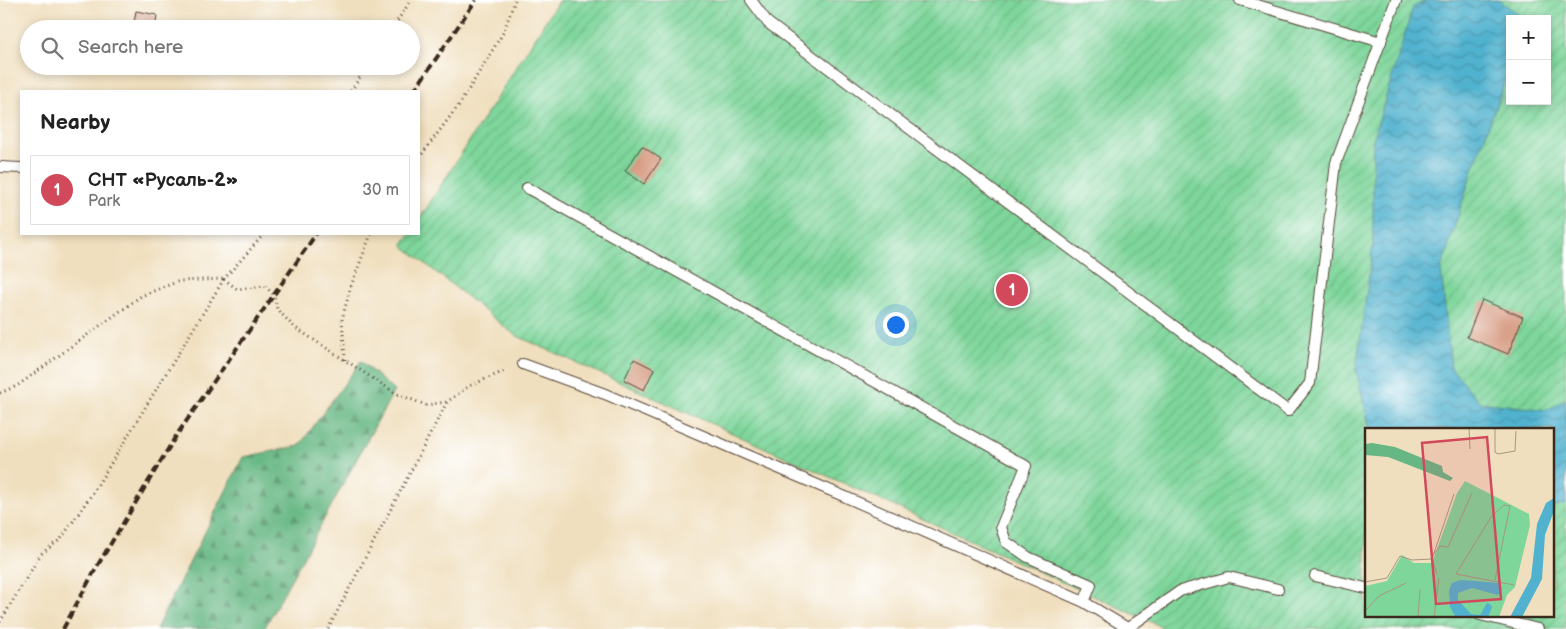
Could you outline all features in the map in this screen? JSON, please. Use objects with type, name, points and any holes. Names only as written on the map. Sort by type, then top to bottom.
[{"type":"lane","points":[[751,0],[768,23],[1288,411],[1310,383],[1336,163],[1396,0]]},
{"type":"lane","points":[[1240,0],[1381,42]]},
{"type":"lane","points":[[0,166],[20,168]]},
{"type":"lane","points":[[527,188],[1026,466],[1001,527],[1006,542],[1028,558],[1090,585],[1084,602]]},
{"type":"lane","points":[[523,364],[605,394],[842,495],[1084,602],[1128,628],[1180,591],[1229,577],[1278,589]]},
{"type":"lane","points":[[1315,576],[1365,588]]},
{"type":"lane","points":[[1484,616],[1538,629]]},
{"type":"path","points":[[398,20],[411,0]]},
{"type":"path","points":[[420,157],[466,94],[503,33],[515,0]]},
{"type":"path","points":[[352,90],[361,75]]},
{"type":"path","points":[[0,622],[41,554],[61,539],[94,491],[224,279],[263,235]]},
{"type":"path","points":[[345,360],[342,319],[351,286],[371,235]]},
{"type":"path","points":[[0,393],[17,386],[141,296],[179,281],[224,279],[237,289],[265,286],[274,295],[277,309],[294,327],[397,394],[426,405],[447,402]]},
{"type":"path","points":[[328,629],[447,402],[469,386],[523,364]]},
{"type":"green space","points":[[559,0],[1566,0],[1566,629],[1162,629],[1162,627],[515,335],[402,245],[409,235],[420,235],[420,218]]},
{"type":"green space","points":[[361,361],[394,391],[264,629],[156,629],[243,457],[299,446]]},
{"type":"water","points":[[1428,0],[1499,0],[1520,15],[1506,15],[1506,79],[1472,172],[1441,269],[1451,368],[1480,402],[1547,410],[1566,399],[1566,504],[1554,506],[1554,428],[1370,428],[1356,370],[1373,245],[1373,140],[1413,7]]},
{"type":"building","points":[[136,11],[157,15],[156,20],[134,20]]},
{"type":"building","points":[[642,146],[661,159],[644,184],[625,171]]},
{"type":"building","points":[[1482,300],[1523,317],[1508,354],[1467,337]]},
{"type":"building","points":[[634,359],[654,369],[644,390],[624,380]]},
{"type":"railway","points":[[415,90],[476,0]]},
{"type":"railway","points":[[63,629],[96,568],[176,436],[315,235]]},
{"type":"place","name":"СНТ «Русаль-2»","points":[[1012,290]]}]
